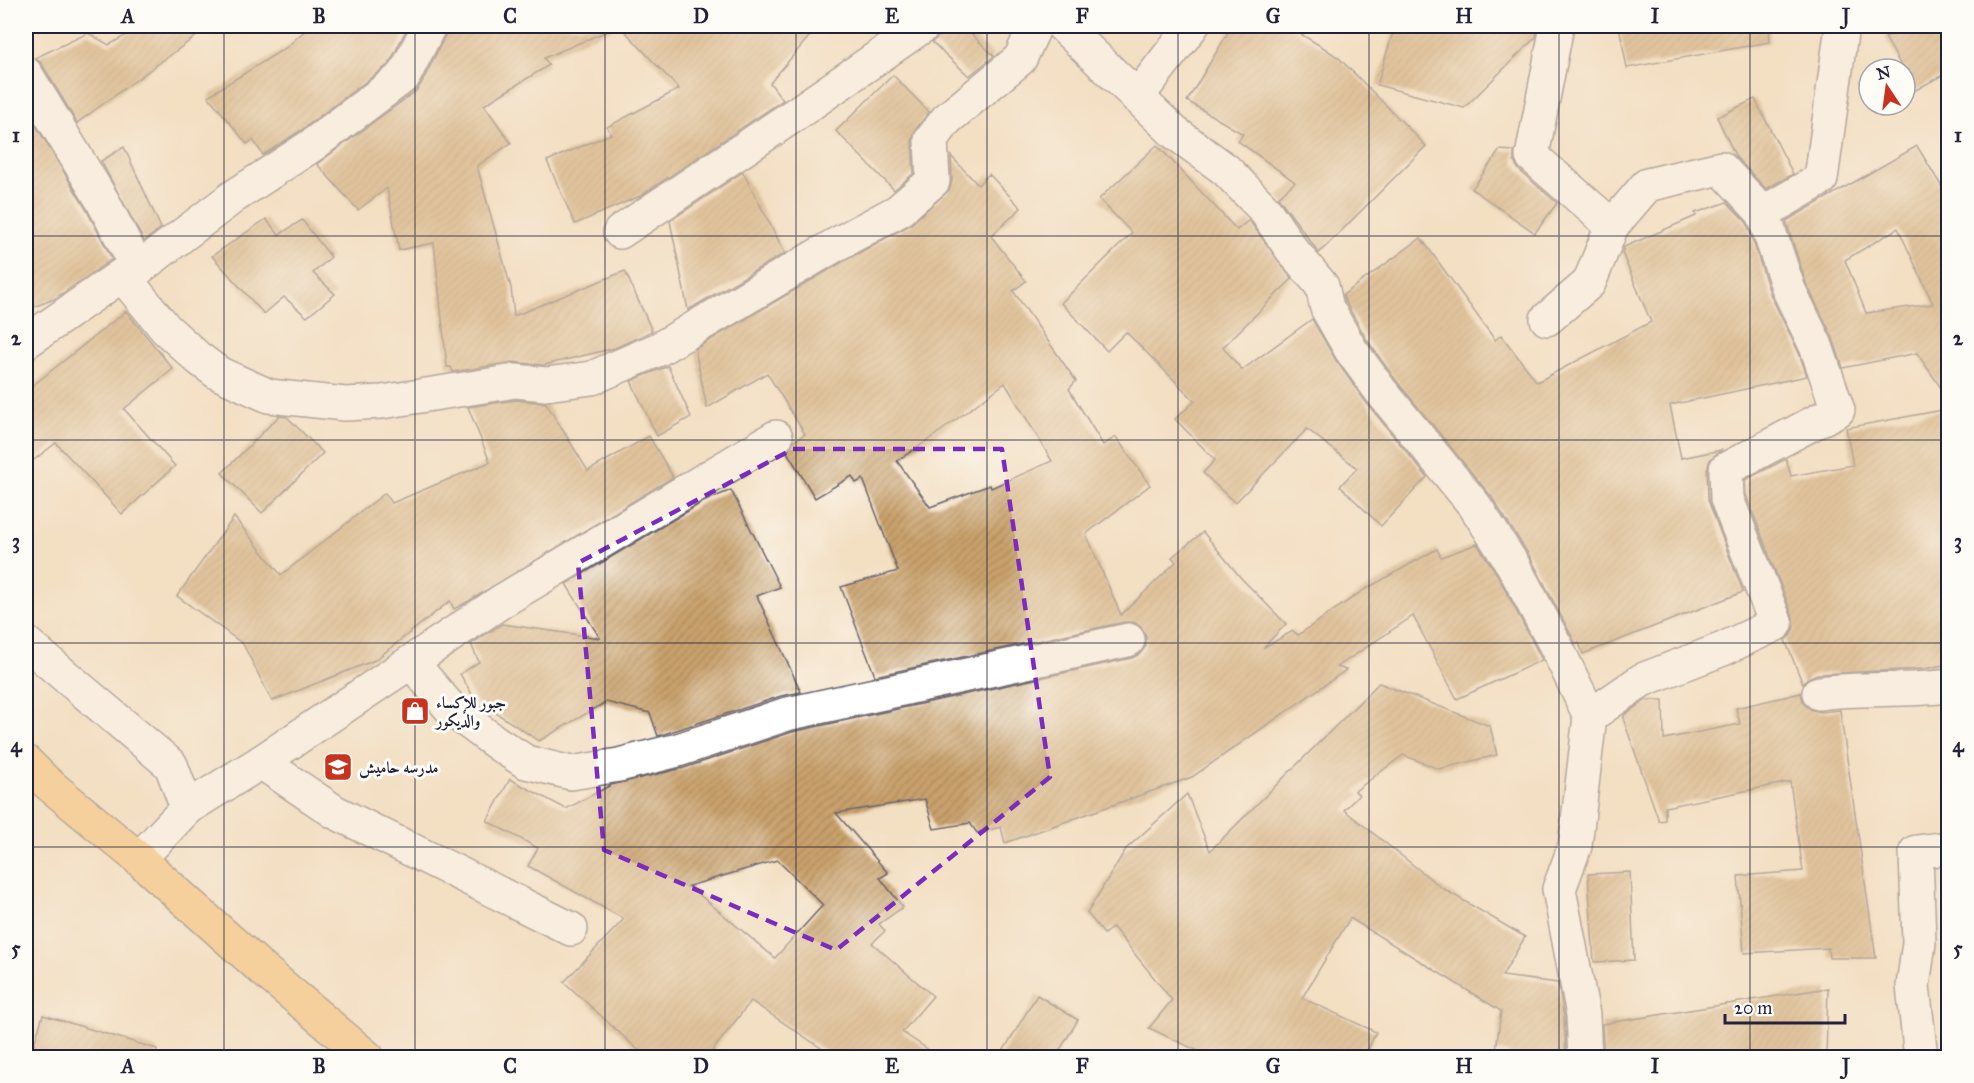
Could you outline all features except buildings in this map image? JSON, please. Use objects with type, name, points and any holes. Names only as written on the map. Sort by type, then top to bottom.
[{"type":"main road","points":[[26,762],[261,968],[368,1058]]},
{"type":"street","points":[[26,342],[130,272],[233,196],[311,146],[404,76],[429,26]]},
{"type":"street","points":[[620,232],[923,26]]},
{"type":"street","points":[[26,74],[102,200],[130,272],[166,329],[218,373],[269,396],[345,404],[382,402],[515,381],[546,384],[592,378],[659,349],[898,211],[933,181],[931,140],[947,119],[1020,59],[1035,26]]},
{"type":"street","points":[[1063,26],[1174,132],[1234,178],[1264,209],[1292,250],[1323,286],[1328,308],[1351,350],[1380,390],[1475,506],[1513,565],[1557,648],[1590,716],[1575,846],[1559,889],[1583,1015],[1585,1058]]},
{"type":"street","points":[[1137,97],[1192,26]]},
{"type":"street","points":[[1557,26],[1532,156],[1612,226]]},
{"type":"street","points":[[1763,213],[1821,179],[1842,26]]},
{"type":"street","points":[[1547,319],[1589,283],[1612,226],[1647,185],[1722,168],[1763,213],[1789,290],[1816,346],[1838,410],[1726,469],[1727,500],[1776,624],[1723,650],[1642,680],[1590,716]]},
{"type":"street","points":[[138,859],[187,808],[412,663],[502,601],[776,437]]},
{"type":"street","points":[[412,663],[452,710],[498,744],[526,762],[571,773],[620,765],[678,750],[787,714],[1128,640]]},
{"type":"street","points":[[26,643],[171,765],[187,808]]},
{"type":"street","points":[[1819,693],[1948,686]]},
{"type":"street","points":[[261,762],[335,812],[571,929]]},
{"type":"street","points":[[1921,1058],[1913,986],[1919,943],[1916,852],[1948,848]]},
{"type":"highlighted area","points":[[793,449],[1002,449],[1050,777],[836,950],[604,850],[578,563]]},
{"type":"place","name":"جبور للإكساء والديكور","points":[[415,711]]},
{"type":"place","name":"مدرسه حاميش","points":[[338,767]]}]
